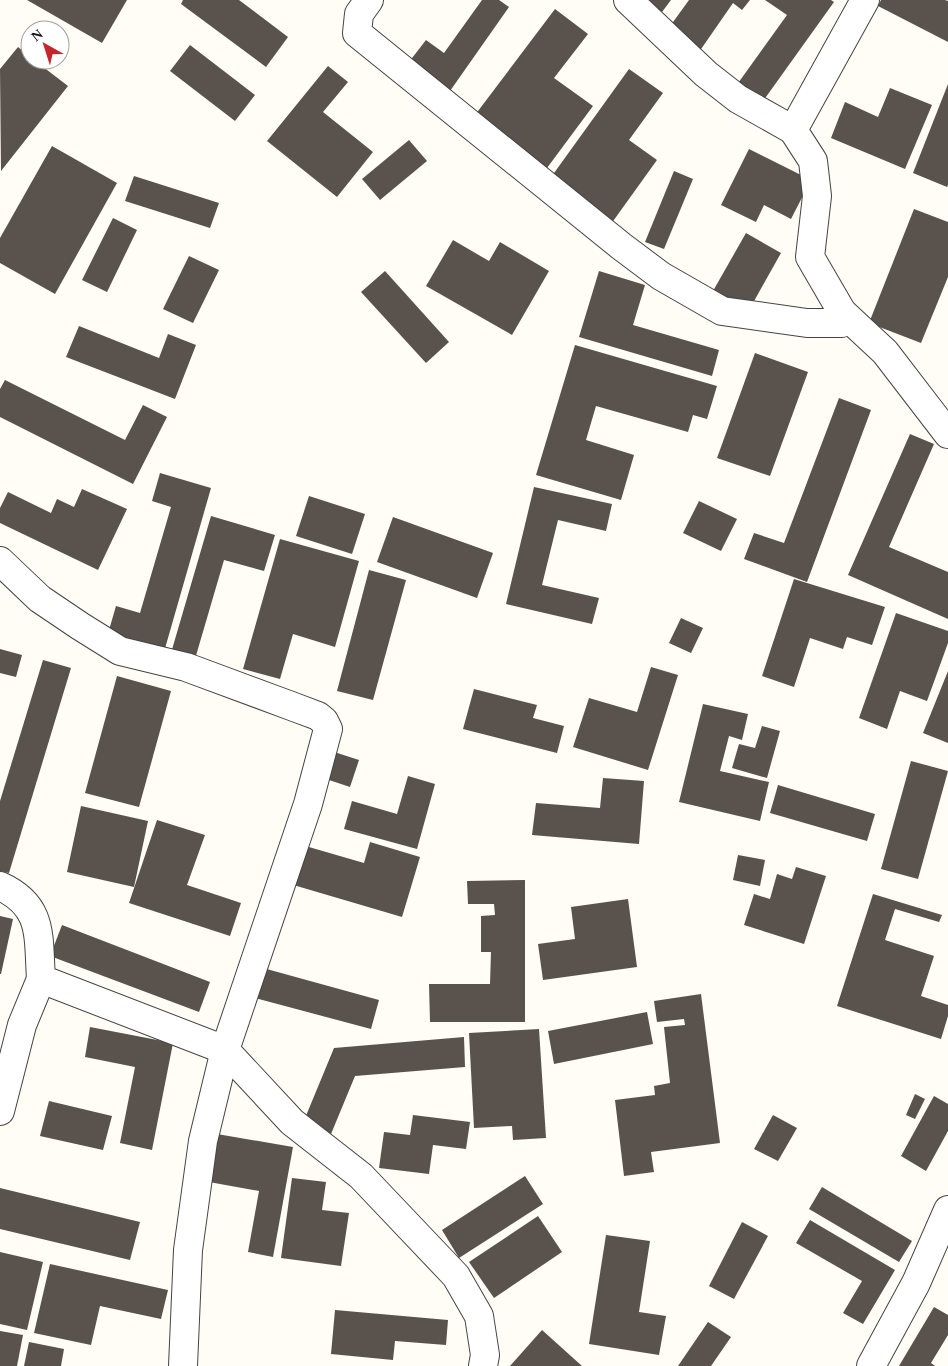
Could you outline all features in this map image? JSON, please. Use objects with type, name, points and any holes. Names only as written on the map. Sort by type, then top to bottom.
[{"type":"street","points":[[369,0],[360,14],[357,33],[544,184],[662,276],[722,312],[806,323],[842,323],[842,312]]},
{"type":"street","points":[[628,0],[706,74],[738,99],[793,130],[813,161],[817,196],[810,257],[842,312],[885,352],[948,434]]},
{"type":"street","points":[[793,130],[865,0]]},
{"type":"street","points":[[0,561],[40,599],[120,651],[186,667],[294,707],[318,716],[324,721],[328,729],[308,804],[224,1050],[203,1141],[188,1250],[183,1366]]},
{"type":"street","points":[[0,886],[15,893],[30,908],[38,931],[41,978],[22,1025],[0,1111]]},
{"type":"street","points":[[41,978],[224,1050],[292,1122],[361,1176],[456,1276],[479,1316],[485,1355],[484,1366]]},
{"type":"street","points":[[871,1366],[916,1283],[948,1210]]},
{"type":"building","points":[[27,0],[127,0],[102,43],[70,25],[70,20],[62,20]]},
{"type":"building","points":[[183,0],[239,0],[288,37],[266,67],[181,4]]},
{"type":"building","points":[[482,0],[499,0],[509,7],[450,91],[409,62],[426,40],[444,53]]},
{"type":"building","points":[[645,0],[671,0],[662,12]]},
{"type":"building","points":[[689,0],[750,0],[742,10],[733,3],[699,52],[668,29]]},
{"type":"building","points":[[765,0],[831,0],[834,2],[761,104],[736,86],[787,15]]},
{"type":"building","points":[[881,0],[948,1],[948,42],[878,6]]},
{"type":"building","points":[[555,9],[588,34],[554,78],[593,106],[547,168],[475,115]]},
{"type":"building","points":[[190,45],[255,95],[235,121],[170,71]]},
{"type":"building","points":[[18,47],[20,49],[20,70],[47,70],[68,86],[1,171],[0,69]]},
{"type":"building","points":[[328,66],[348,82],[323,112],[373,152],[337,197],[267,141]]},
{"type":"building","points":[[629,69],[663,93],[629,140],[657,160],[611,224],[549,180]]},
{"type":"building","points":[[948,84],[948,185],[947,187],[913,173]]},
{"type":"building","points":[[890,88],[932,105],[905,169],[831,138],[845,102],[878,117]]},
{"type":"building","points":[[409,140],[427,161],[380,200],[362,179]]},
{"type":"building","points":[[52,146],[117,183],[55,294],[0,263],[0,238]]},
{"type":"building","points":[[749,149],[811,180],[791,219],[764,205],[756,222],[721,205]]},
{"type":"building","points":[[674,171],[693,179],[664,249],[645,242]]},
{"type":"building","points":[[134,176],[219,203],[210,228],[125,201]]},
{"type":"building","points":[[914,209],[948,222],[948,277],[921,343],[869,323]]},
{"type":"building","points":[[113,218],[137,230],[107,292],[82,280]]},
{"type":"building","points":[[746,233],[781,253],[749,310],[713,291]]},
{"type":"building","points":[[453,240],[489,261],[500,242],[549,271],[512,335],[426,286]]},
{"type":"building","points":[[189,256],[219,270],[193,323],[163,309]]},
{"type":"building","points":[[385,271],[449,342],[426,363],[361,292]]},
{"type":"building","points":[[599,271],[645,285],[633,325],[719,350],[712,376],[579,337]]},
{"type":"building","points":[[79,326],[159,358],[168,334],[196,345],[175,399],[66,357]]},
{"type":"building","points":[[575,345],[717,386],[707,419],[693,415],[688,432],[596,406],[586,440],[634,455],[621,500],[536,475]]},
{"type":"building","points":[[755,353],[808,372],[770,476],[717,458]]},
{"type":"building","points":[[5,380],[125,440],[143,405],[167,417],[133,484],[0,417],[0,389]]},
{"type":"building","points":[[839,398],[871,410],[807,582],[744,559],[754,533],[784,543]]},
{"type":"building","points":[[910,434],[934,444],[889,547],[948,572],[948,619],[848,575]]},
{"type":"building","points":[[160,473],[211,488],[164,652],[107,637],[116,606],[140,613],[171,507],[152,501]]},
{"type":"building","points":[[534,487],[612,504],[606,531],[558,520],[542,585],[599,598],[592,624],[506,604]]},
{"type":"building","points":[[82,489],[127,509],[98,570],[0,523],[0,508],[8,492],[51,513],[57,499],[74,507]]},
{"type":"building","points":[[309,496],[365,514],[352,554],[296,536]]},
{"type":"building","points":[[699,501],[737,519],[721,551],[683,533]]},
{"type":"building","points":[[211,516],[275,535],[264,571],[224,560],[195,659],[171,653]]},
{"type":"building","points":[[393,517],[493,553],[477,598],[377,562]]},
{"type":"building","points":[[280,539],[359,561],[335,647],[293,634],[280,679],[243,669]]},
{"type":"building","points":[[369,570],[406,580],[373,700],[337,691]]},
{"type":"building","points":[[794,579],[885,607],[872,645],[847,637],[843,649],[810,638],[794,687],[762,676]]},
{"type":"building","points":[[896,613],[948,631],[948,643],[927,701],[900,691],[887,729],[859,718]]},
{"type":"building","points":[[681,618],[703,628],[691,653],[669,643]]},
{"type":"building","points":[[0,649],[22,655],[16,677],[0,673]]},
{"type":"building","points":[[43,660],[71,668],[9,873],[0,871],[0,801]]},
{"type":"building","points":[[651,667],[678,675],[648,770],[573,747],[589,698],[637,712]]},
{"type":"building","points":[[948,671],[948,743],[923,733]]},
{"type":"building","points":[[117,676],[171,691],[139,807],[85,793]]},
{"type":"building","points":[[474,689],[537,705],[533,718],[564,726],[557,753],[463,729]]},
{"type":"building","points":[[703,704],[748,714],[742,740],[729,736],[720,771],[769,782],[760,821],[679,802]]},
{"type":"building","points":[[762,726],[780,731],[767,778],[732,768],[739,744],[755,748]]},
{"type":"building","points":[[328,750],[359,760],[350,787],[320,777]]},
{"type":"building","points":[[911,761],[948,771],[918,879],[881,869]]},
{"type":"building","points":[[408,776],[435,784],[417,849],[344,829],[352,801],[397,814]]},
{"type":"building","points":[[603,778],[644,781],[639,844],[532,835],[536,803],[600,808]]},
{"type":"building","points":[[778,785],[875,814],[867,841],[770,813]]},
{"type":"building","points":[[81,806],[148,821],[134,887],[67,872]]},
{"type":"building","points":[[157,820],[205,835],[187,885],[241,903],[230,936],[129,903]]},
{"type":"building","points":[[370,842],[420,857],[402,917],[290,884],[302,845],[364,863]]},
{"type":"building","points":[[738,855],[765,860],[760,886],[733,880]]},
{"type":"building","points":[[796,867],[826,876],[804,944],[744,925],[754,894],[770,899],[777,874],[792,879]]},
{"type":"building","points":[[525,880],[525,1022],[430,1022],[429,984],[490,984],[491,952],[481,952],[481,916],[495,915],[494,904],[468,904],[467,881]]},
{"type":"building","points":[[873,894],[942,915],[939,922],[895,909],[885,940],[934,956],[921,996],[948,1005],[948,1016],[941,1039],[837,1006]]},
{"type":"building","points":[[628,899],[637,967],[543,980],[538,944],[575,939],[571,907]]},
{"type":"building","points":[[0,916],[13,919],[1,974],[0,974]]},
{"type":"building","points":[[62,925],[210,982],[199,1012],[50,956]]},
{"type":"building","points":[[263,968],[379,1000],[371,1029],[255,998]]},
{"type":"building","points":[[701,994],[720,1143],[651,1152],[654,1172],[624,1176],[615,1100],[655,1095],[654,1086],[670,1083],[664,1027],[685,1025],[684,1019],[657,1022],[654,1001]]},
{"type":"building","points":[[647,1012],[653,1044],[554,1064],[548,1031]]},
{"type":"building","points":[[90,1027],[173,1043],[152,1150],[120,1143],[135,1067],[85,1057]]},
{"type":"building","points":[[539,1029],[546,1138],[513,1140],[512,1126],[474,1128],[469,1033]]},
{"type":"building","points":[[464,1037],[465,1067],[355,1076],[331,1134],[303,1123],[334,1048]]},
{"type":"building","points":[[915,1094],[925,1099],[915,1119],[906,1115]]},
{"type":"building","points":[[934,1096],[948,1104],[948,1131],[926,1171],[901,1156]]},
{"type":"building","points":[[49,1101],[112,1116],[103,1150],[40,1136]]},
{"type":"building","points":[[413,1115],[470,1122],[466,1149],[433,1145],[429,1174],[379,1168],[384,1132],[410,1135]]},
{"type":"building","points":[[773,1115],[797,1128],[778,1161],[754,1149]]},
{"type":"building","points":[[217,1134],[293,1147],[273,1257],[248,1252],[259,1191],[209,1182]]},
{"type":"building","points":[[525,1176],[543,1204],[459,1258],[442,1230]]},
{"type":"building","points":[[292,1178],[326,1182],[322,1210],[349,1213],[341,1266],[281,1258]]},
{"type":"building","points":[[822,1187],[912,1241],[899,1262],[809,1209]]},
{"type":"building","points":[[0,1188],[140,1222],[130,1260],[0,1229]]},
{"type":"building","points":[[538,1216],[562,1252],[494,1298],[469,1262]]},
{"type":"building","points":[[810,1220],[895,1270],[863,1324],[843,1313],[862,1281],[796,1243]]},
{"type":"building","points":[[742,1222],[768,1236],[734,1299],[709,1286]]},
{"type":"building","points":[[606,1235],[650,1241],[639,1312],[666,1316],[659,1355],[589,1344]]},
{"type":"building","points":[[0,1252],[43,1262],[27,1330],[0,1324]]},
{"type":"building","points":[[50,1264],[168,1290],[161,1319],[100,1306],[91,1345],[34,1333]]},
{"type":"building","points":[[934,1307],[948,1315],[948,1335],[931,1363],[935,1366],[899,1366]]},
{"type":"building","points":[[335,1310],[448,1320],[446,1345],[395,1341],[393,1360],[331,1354]]},
{"type":"building","points":[[708,1322],[731,1337],[711,1366],[678,1366]]},
{"type":"building","points":[[542,1330],[582,1366],[510,1366]]},
{"type":"building","points":[[0,1331],[23,1335],[17,1366],[0,1366]]},
{"type":"building","points":[[29,1342],[64,1349],[61,1366],[24,1366]]}]
